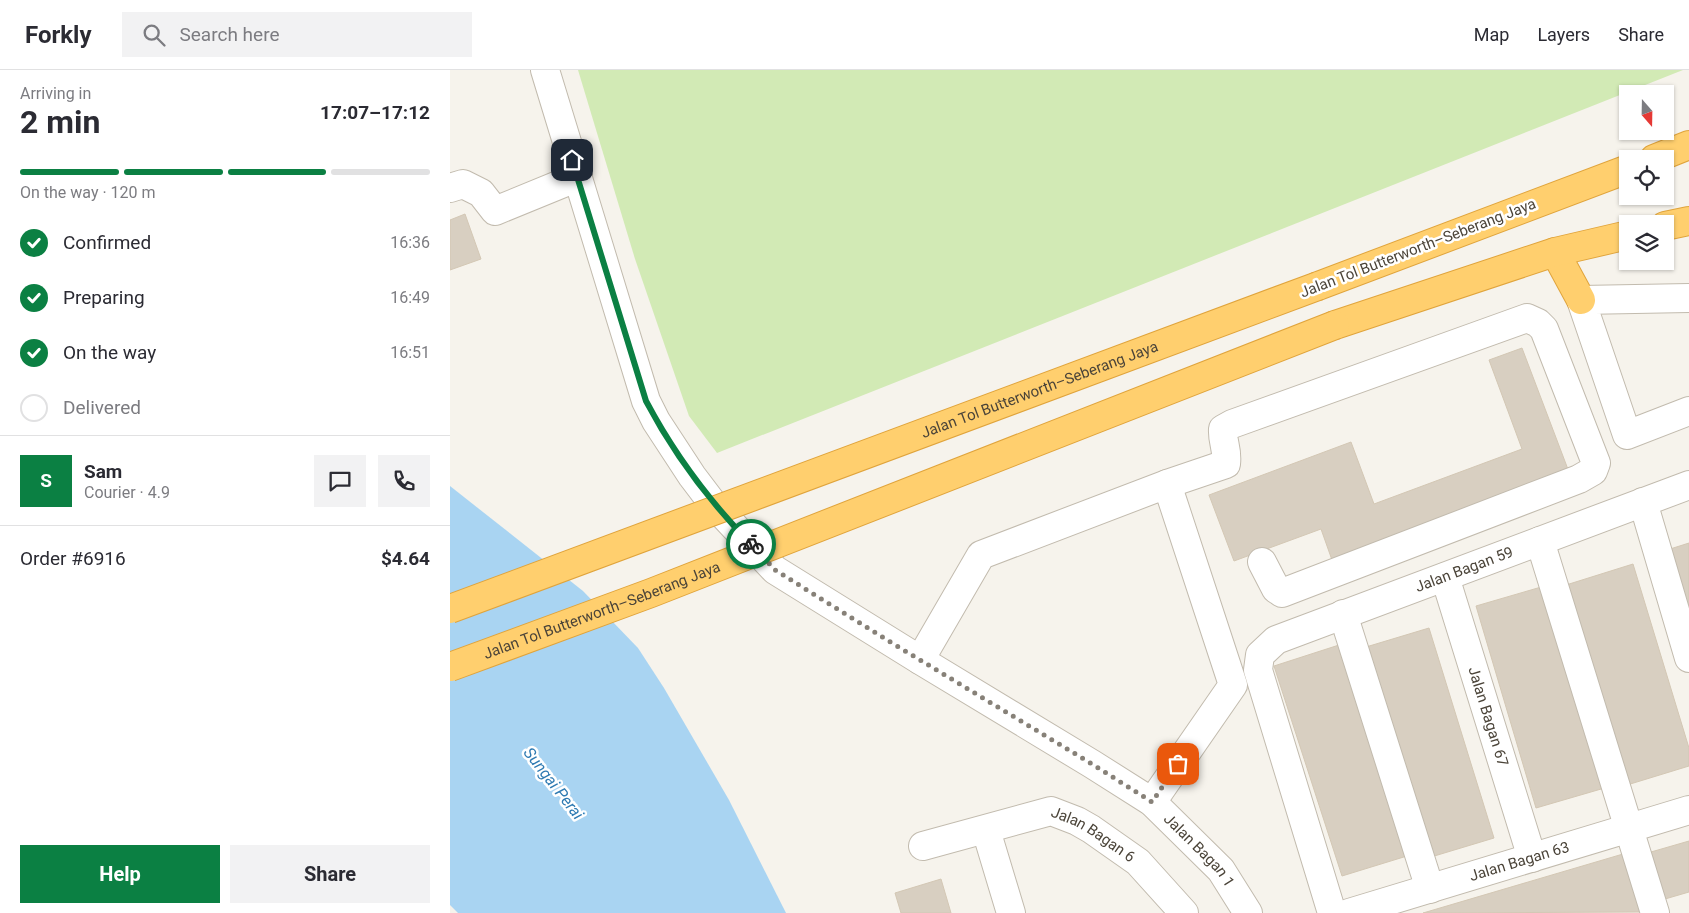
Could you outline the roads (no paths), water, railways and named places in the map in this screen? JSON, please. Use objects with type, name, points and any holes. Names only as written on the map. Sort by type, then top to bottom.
[{"type":"highway","points":[[1674,151],[1689,145]]},
{"type":"highway","name":"Jalan Tol Butterworth–Seberang Jaya","points":[[450,609],[1619,172]]},
{"type":"highway","points":[[1674,224],[1689,221]]},
{"type":"highway","name":"Jalan Tol Butterworth–Seberang Jaya","points":[[450,667],[651,594],[1335,325],[1555,252],[1619,237]]},
{"type":"highway","points":[[1555,252],[1581,300]]},
{"type":"street","name":"Jalan Bagan 1","points":[[545,70],[646,401],[656,421],[692,476],[714,505],[775,570],[1152,802],[1221,870],[1248,913]]},
{"type":"street","points":[[450,188],[463,184],[481,193],[495,210],[578,178]]},
{"type":"street","points":[[1689,298],[1581,300],[1627,435],[1689,411]]},
{"type":"street","points":[[920,660],[981,555],[1226,464],[1227,452],[1222,437],[1223,429],[1232,424],[1526,318],[1538,322],[1544,329],[1596,463],[1593,471],[1560,486],[1282,593],[1276,589],[1262,562]]},
{"type":"street","points":[[1152,802],[1233,685],[1168,484]]},
{"type":"street","name":"Jalan Bagan 59","points":[[1332,913],[1258,670],[1260,655],[1276,640],[1689,485]]},
{"type":"street","points":[[1643,502],[1689,658]]},
{"type":"street","points":[[1540,541],[1655,913]]},
{"type":"street","name":"Jalan Bagan 67","points":[[1445,577],[1532,858]]},
{"type":"street","points":[[1344,614],[1430,888]]},
{"type":"street","name":"Jalan Bagan 63","points":[[1349,913],[1689,810]]},
{"type":"street","name":"Jalan Bagan 6","points":[[923,846],[1051,811],[1076,821],[1098,833],[1138,862],[1184,913]]},
{"type":"street","points":[[986,830],[1011,913]]},
{"type":"water","name":"Sungai Perai","points":[[450,486],[583,591],[638,648],[664,688],[729,800],[786,913],[458,913],[450,905]]}]
